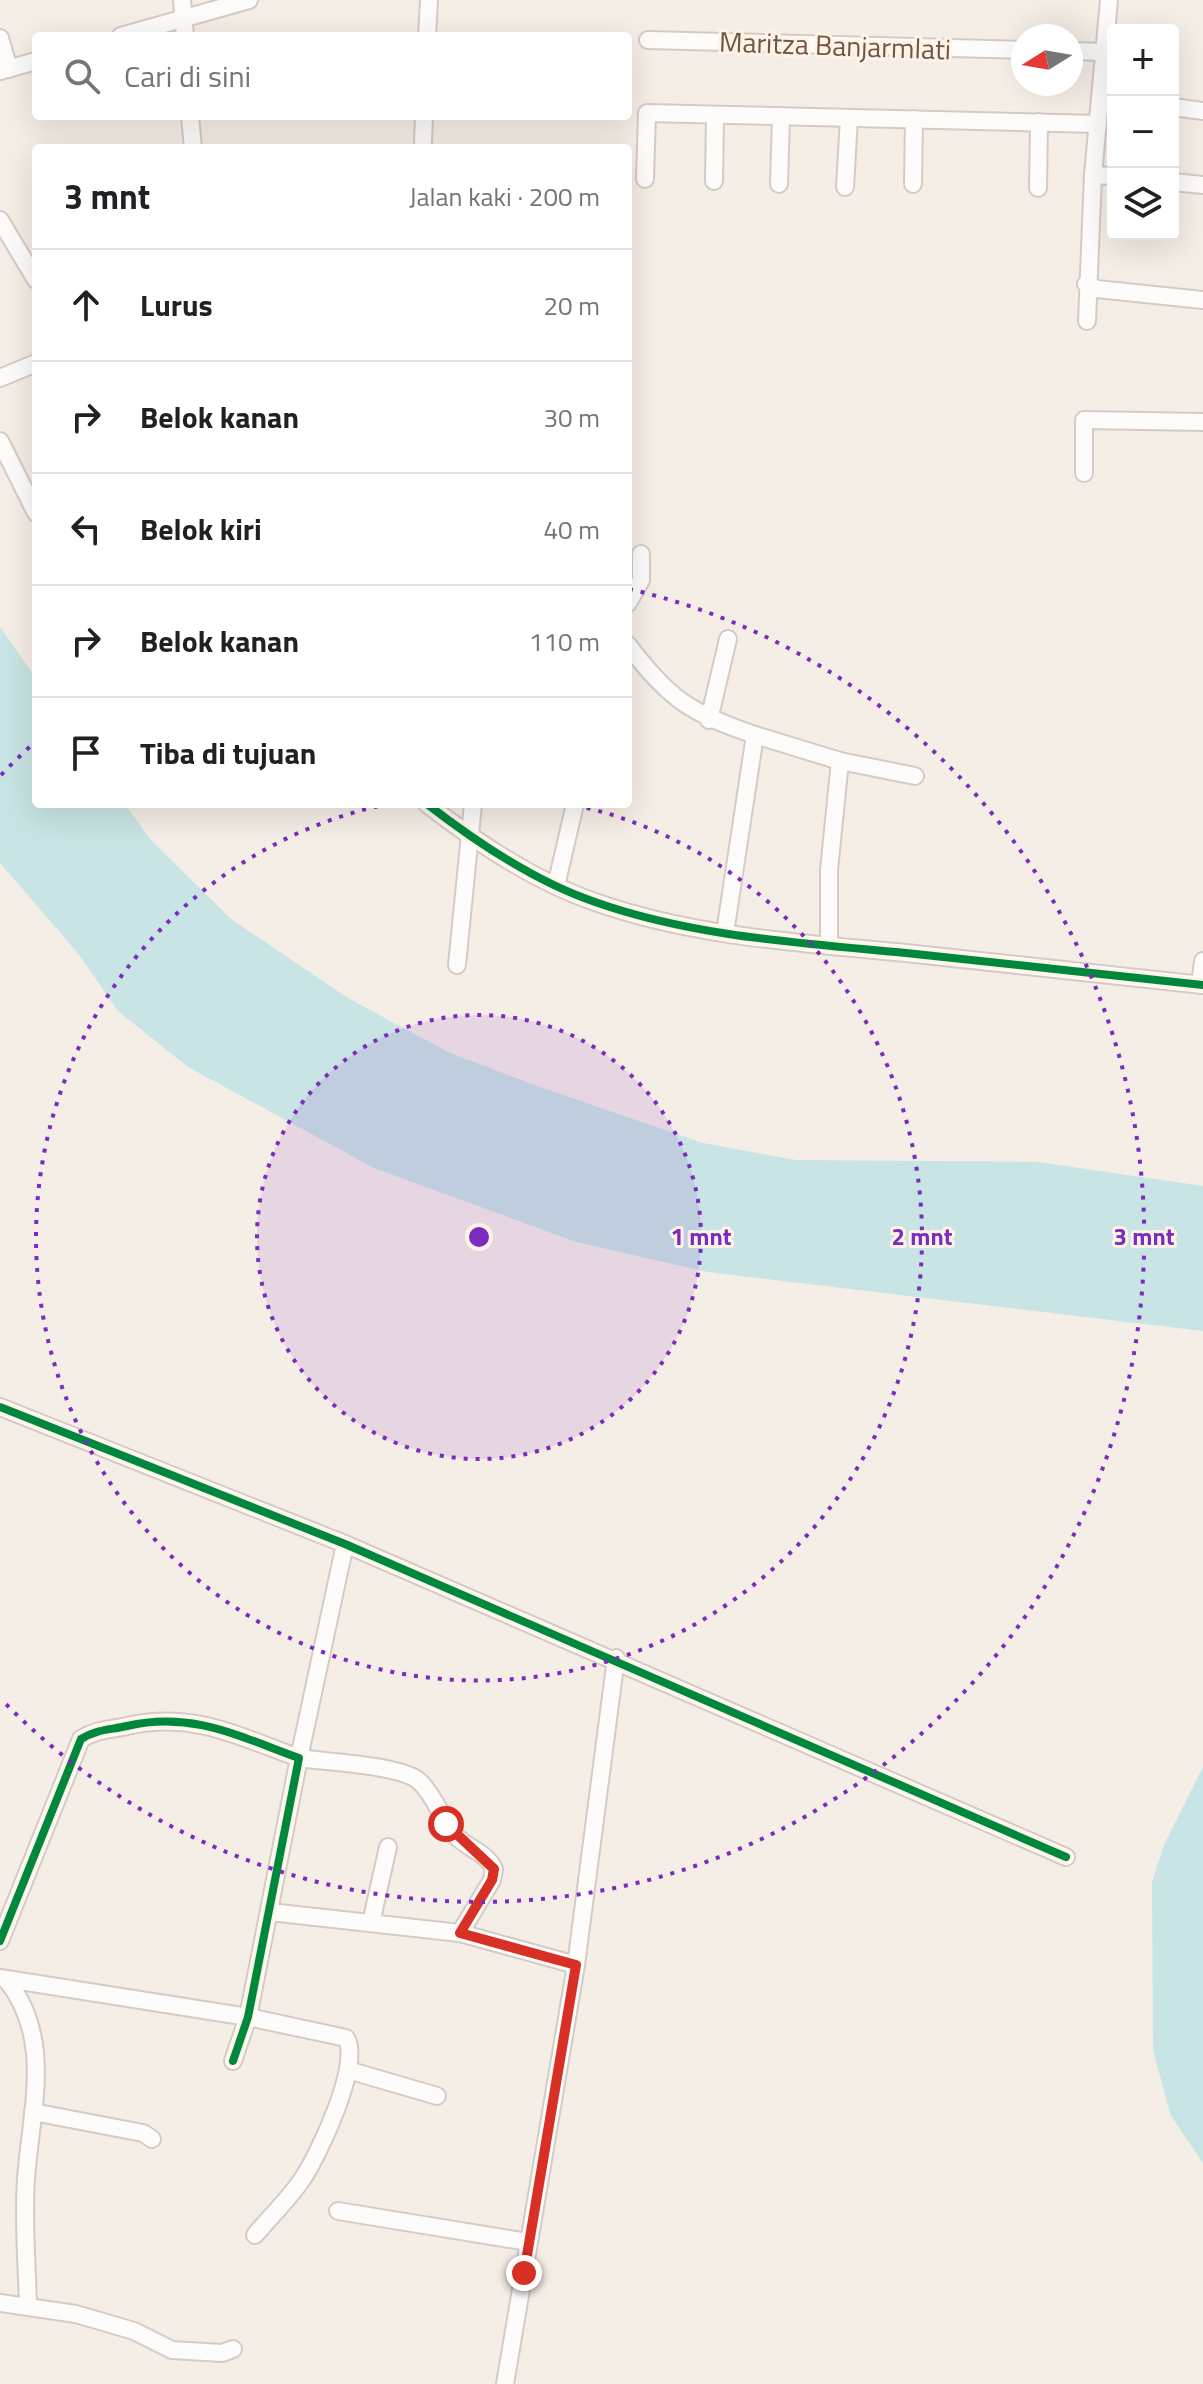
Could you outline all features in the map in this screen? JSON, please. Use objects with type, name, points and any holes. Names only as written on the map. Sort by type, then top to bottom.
[{"type":"street","points":[[182,0],[185,32]]},
{"type":"street","points":[[134,32],[249,0]]},
{"type":"street","points":[[427,32],[429,0]]},
{"type":"street","points":[[1087,321],[1086,284],[1093,175],[1098,124],[1106,99],[1104,52],[1109,0]]},
{"type":"street","points":[[0,38],[5,70],[32,62]]},
{"type":"street","name":"Maritza Banjarmlati","points":[[648,40],[1011,50]]},
{"type":"street","points":[[1083,51],[1104,52]]},
{"type":"street","points":[[1179,108],[1203,111]]},
{"type":"street","points":[[645,179],[647,113],[1098,124]]},
{"type":"street","points":[[714,181],[715,115]]},
{"type":"street","points":[[779,184],[781,116]]},
{"type":"street","points":[[845,187],[849,118]]},
{"type":"street","points":[[913,184],[914,119]]},
{"type":"street","points":[[190,120],[193,144]]},
{"type":"street","points":[[423,142],[424,120]]},
{"type":"street","points":[[1038,188],[1039,122]]},
{"type":"street","points":[[1093,175],[1107,176]]},
{"type":"street","points":[[1179,183],[1203,185]]},
{"type":"street","points":[[0,220],[32,273]]},
{"type":"street","points":[[1086,284],[1097,289],[1203,300]]},
{"type":"street","points":[[0,378],[32,365]]},
{"type":"street","points":[[1084,473],[1084,420],[1203,422]]},
{"type":"street","points":[[0,441],[32,505]]},
{"type":"street","points":[[632,596],[641,580],[641,554]]},
{"type":"street","points":[[709,720],[728,639]]},
{"type":"street","points":[[632,650],[668,692],[709,720],[840,761],[915,776]]},
{"type":"street","points":[[725,933],[755,735]]},
{"type":"street","points":[[829,946],[829,870],[840,761]]},
{"type":"street","points":[[433,808],[469,834],[556,886],[640,916],[725,933],[1202,985],[1203,961]]},
{"type":"street","points":[[457,965],[472,808]]},
{"type":"street","points":[[556,886],[574,808]]},
{"type":"street","points":[[0,1407],[345,1544],[616,1658],[1066,1857]]},
{"type":"street","points":[[233,2061],[248,2017],[345,1544]]},
{"type":"street","points":[[505,2384],[576,1965],[616,1658]]},
{"type":"street","points":[[0,1941],[81,1739],[94,1731],[152,1719],[185,1720],[299,1758],[398,1773],[418,1779],[446,1824],[494,1869],[492,1880],[460,1933]]},
{"type":"street","points":[[371,1923],[388,1847]]},
{"type":"street","points":[[270,1912],[460,1933],[576,1965]]},
{"type":"street","points":[[3,1978],[248,2017],[346,2038],[351,2054],[330,2125],[303,2179],[255,2235]]},
{"type":"street","points":[[3,1978],[19,1995],[36,2042],[39,2072],[26,2181],[28,2307]]},
{"type":"street","points":[[348,2070],[437,2096]]},
{"type":"street","points":[[33,2112],[143,2133],[152,2139]]},
{"type":"street","points":[[338,2211],[528,2242]]},
{"type":"street","points":[[0,2303],[76,2314],[134,2331],[172,2350],[222,2353],[233,2349]]},
{"type":"water","points":[[0,627],[32,672],[32,808],[128,808],[150,839],[231,919],[348,998],[448,1052],[703,1143],[796,1160],[1038,1162],[1203,1186],[1203,1331],[708,1272],[576,1242],[374,1168],[188,1067],[118,1011],[77,952],[0,863]]},
{"type":"water","points":[[1203,1767],[1203,2163],[1171,2116],[1153,2051],[1152,1882],[1164,1845]]},
{"type":"cycle path","points":[[432,808],[486,846],[551,884],[595,902],[671,923],[788,942],[1203,985]]},
{"type":"cycle path","points":[[0,1407],[345,1544],[1066,1857]]},
{"type":"cycle path","points":[[0,1941],[81,1739],[104,1730],[151,1722],[173,1722],[214,1728],[299,1758],[248,2017],[233,2061]]},
{"type":"route","points":[[446,1824],[461,1841],[484,1856],[494,1869],[492,1880],[460,1933],[576,1965],[524,2273]]}]
